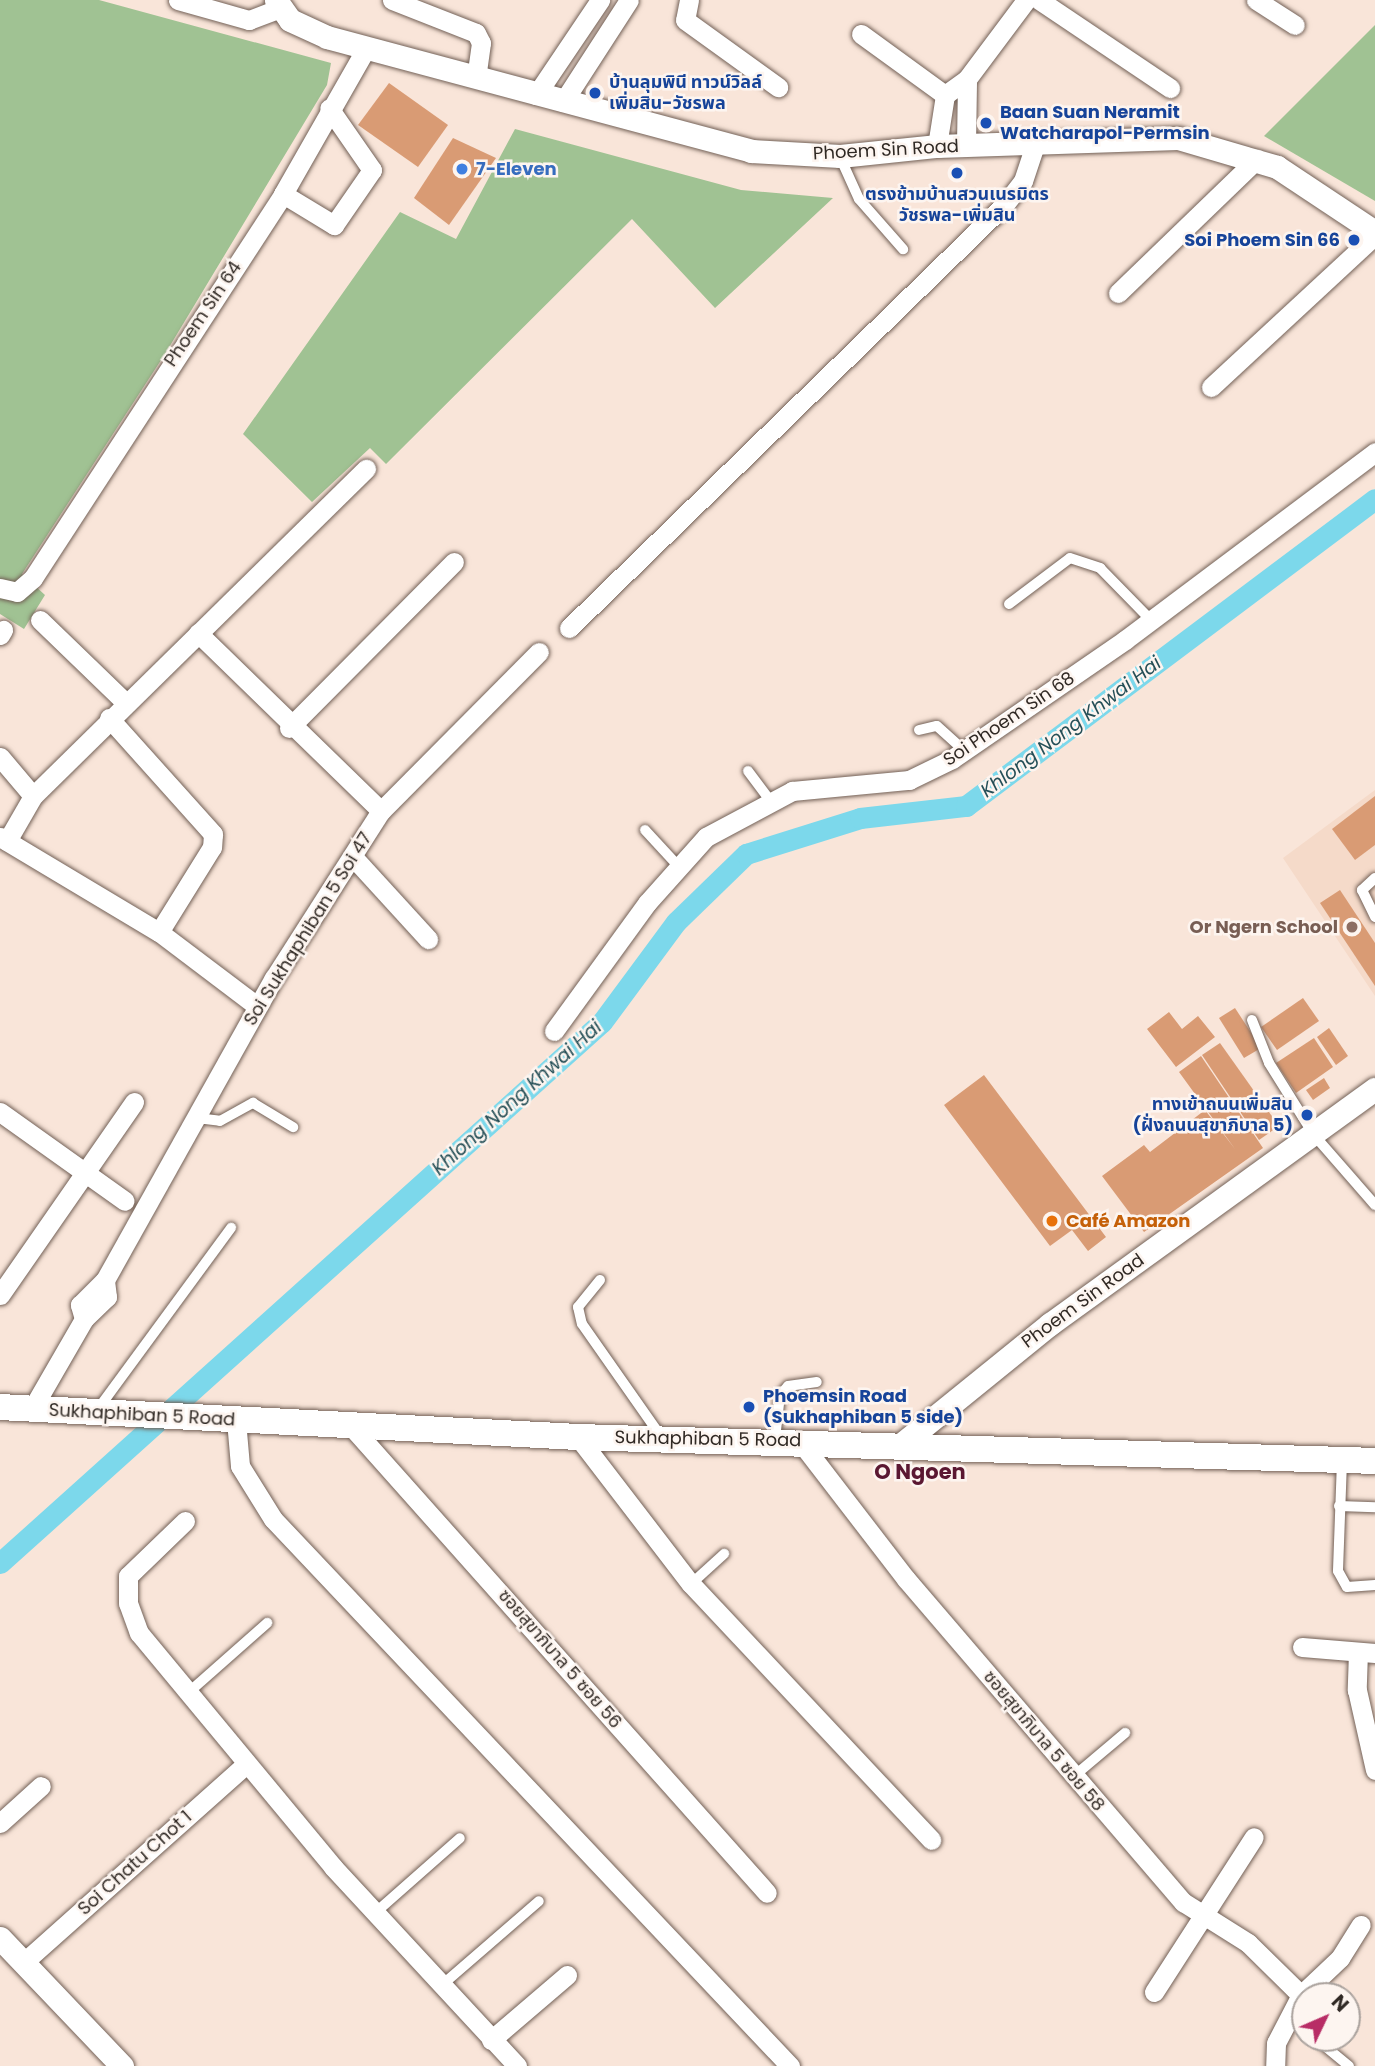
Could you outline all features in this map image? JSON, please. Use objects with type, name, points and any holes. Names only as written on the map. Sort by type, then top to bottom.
[{"type":"main road","name":"Sukhaphiban 5 Road","points":[[0,1407],[97,1409],[236,1420],[578,1437],[787,1439],[898,1447],[1375,1461]]},
{"type":"street","points":[[178,0],[248,20],[278,4]]},
{"type":"street","points":[[392,0],[475,33],[481,43],[476,78]]},
{"type":"street","points":[[536,95],[600,0]]},
{"type":"street","points":[[563,102],[629,0]]},
{"type":"street","points":[[689,0],[685,20],[779,87]]},
{"type":"street","points":[[937,146],[945,95],[967,79],[1026,0]]},
{"type":"street","points":[[1039,0],[1170,89]]},
{"type":"street","points":[[1256,0],[1295,25]]},
{"type":"street","name":"Phoem Sin Road","points":[[278,4],[308,29],[536,95],[751,150],[840,156],[937,146],[1178,138],[1257,159],[1312,186],[1375,234]]},
{"type":"street","points":[[861,34],[945,95]]},
{"type":"street","name":"Phoem Sin 64","points":[[0,588],[18,592],[33,578],[283,194],[329,108],[367,47]]},
{"type":"street","points":[[966,145],[967,79]]},
{"type":"street","points":[[283,194],[334,225],[372,170],[329,108]]},
{"type":"street","points":[[569,628],[1005,204],[1023,181],[1036,142]]},
{"type":"street","points":[[1118,293],[1257,159]]},
{"type":"street","points":[[1211,387],[1375,234]]},
{"type":"street","name":"Soi Phoem Sin 68","points":[[554,1031],[679,867],[706,837],[771,802],[813,785],[909,780],[964,751],[1151,620],[1375,452]]},
{"type":"street","points":[[257,1006],[159,932],[3,839],[33,796],[109,718],[366,469]]},
{"type":"street","points":[[289,728],[454,562]]},
{"type":"street","points":[[40,620],[125,702]]},
{"type":"street","points":[[198,633],[289,728],[381,811]]},
{"type":"street","name":"Soi Sukhaphiban 5 Soi 47","points":[[32,1409],[84,1319],[107,1297],[105,1280],[198,1118],[257,1006],[354,858],[381,811],[539,652]]},
{"type":"street","points":[[109,718],[214,834],[212,847],[159,932]]},
{"type":"street","points":[[0,757],[33,796]]},
{"type":"street","points":[[354,858],[428,939]]},
{"type":"street","name":"Phoem Sin Road","points":[[898,1447],[1050,1324],[1314,1135],[1375,1088]]},
{"type":"street","points":[[0,1295],[134,1102]]},
{"type":"street","points":[[2,1117],[125,1201]]},
{"type":"street","points":[[236,1420],[240,1466],[273,1519],[790,2066]]},
{"type":"street","name":"ซอยสุขาภิบาล 5 ซอย 56","points":[[351,1426],[767,1893]]},
{"type":"street","points":[[578,1437],[691,1584],[931,1840]]},
{"type":"street","name":"ซอยสุขาภิบาล 5 ซอย 58","points":[[787,1439],[1183,1902],[1206,1912],[1291,1986]]},
{"type":"street","points":[[185,1521],[136,1564],[127,1588],[139,1633],[246,1764],[374,1913],[517,2066]]},
{"type":"street","points":[[1302,1647],[1366,1652],[1357,1690],[1375,1770]]},
{"type":"street","name":"Soi Chatu Chot 1","points":[[24,1962],[246,1764]]},
{"type":"street","points":[[0,1823],[41,1786]]},
{"type":"street","points":[[1154,1992],[1254,1837]]},
{"type":"street","points":[[1315,1982],[1340,1958],[1361,1925]]},
{"type":"street","points":[[0,1938],[122,2066]]},
{"type":"street","points":[[491,2040],[566,1975]]},
{"type":"street","points":[[1275,2066],[1276,2043],[1291,2029]]},
{"type":"lane","points":[[840,156],[859,199],[904,249]]},
{"type":"lane","points":[[1009,604],[1059,561],[1078,558],[1100,568],[1151,620]]},
{"type":"lane","points":[[919,730],[941,727],[964,751]]},
{"type":"lane","points":[[748,771],[771,802]]},
{"type":"lane","points":[[645,830],[679,867]]},
{"type":"lane","points":[[1375,878],[1362,890],[1375,918]]},
{"type":"lane","points":[[1252,1020],[1269,1048],[1269,1063],[1314,1135],[1375,1205]]},
{"type":"lane","points":[[198,1118],[220,1121],[248,1102],[293,1127]]},
{"type":"lane","points":[[97,1409],[231,1228]]},
{"type":"lane","points":[[600,1280],[578,1307],[582,1324],[662,1438]]},
{"type":"lane","points":[[787,1439],[779,1395],[788,1386],[817,1382]]},
{"type":"lane","points":[[1342,1460],[1339,1506],[1341,1580],[1356,1589],[1375,1585]]},
{"type":"lane","points":[[1339,1506],[1375,1507]]},
{"type":"lane","points":[[691,1584],[724,1554]]},
{"type":"lane","points":[[188,1693],[267,1623]]},
{"type":"lane","points":[[1073,1776],[1125,1732]]},
{"type":"lane","points":[[374,1913],[460,1838]]},
{"type":"lane","points":[[442,1985],[539,1901]]},
{"type":"lane","points":[[1330,2052],[1343,2064]]},
{"type":"shaded area","name":"Or Ngern School","points":[[1375,790],[1375,996],[1283,858]]},
{"type":"green space","points":[[0,0],[99,0],[331,63],[327,85],[165,354],[22,574],[45,595],[24,629],[0,614]]},
{"type":"green space","points":[[1375,25],[1375,201],[1264,136]]},
{"type":"green space","points":[[515,129],[741,190],[833,198],[715,308],[632,219],[386,464],[370,448],[312,502],[243,434],[400,212],[456,239]]},
{"type":"building","points":[[389,83],[448,125],[418,167],[358,125]]},
{"type":"building","points":[[453,138],[496,158],[449,225],[414,198]]},
{"type":"building","points":[[1375,796],[1375,845],[1355,860],[1332,829]]},
{"type":"building","points":[[1340,890],[1375,943],[1375,986],[1320,903]]},
{"type":"building","points":[[1303,998],[1319,1021],[1277,1050],[1261,1027]]},
{"type":"building","points":[[1235,1008],[1261,1048],[1244,1058],[1219,1018]]},
{"type":"building","points":[[1169,1012],[1182,1029],[1198,1016],[1215,1037],[1176,1067],[1147,1029]]},
{"type":"building","points":[[1329,1028],[1348,1056],[1336,1065],[1317,1037]]},
{"type":"building","points":[[1314,1038],[1333,1067],[1296,1093],[1276,1063]]},
{"type":"building","points":[[1220,1043],[1279,1126],[1259,1140],[1202,1055]]},
{"type":"building","points":[[1201,1056],[1263,1148],[1144,1232],[1102,1176],[1144,1145],[1150,1152],[1205,1110],[1235,1149],[1179,1072]]},
{"type":"building","points":[[984,1075],[1106,1237],[1088,1251],[1072,1230],[1050,1246],[944,1105]]},
{"type":"building","points":[[1324,1078],[1330,1088],[1313,1100],[1306,1090]]},
{"type":"waterway","name":"Khlong Nong Khwai Hai","points":[[0,1563],[602,1022],[676,922],[746,854],[860,818],[966,806],[1375,499]]},
{"type":"place","name":"บ้านลุมพินี ทาวน์วิลล์ เพิ่มสิน-วัชรพล","points":[[595,93]]},
{"type":"place","name":"Baan Suan Neramit Watcharapol-Permsin","points":[[986,123]]},
{"type":"place","name":"7-Eleven","points":[[462,169]]},
{"type":"place","name":"ตรงข้ามบ้านสวนเนรมิตร วัชรพล-เพิ่มสิน","points":[[957,173]]},
{"type":"place","name":"Soi Phoem Sin 66","points":[[1354,240]]},
{"type":"place","name":"Or Ngern School","points":[[1352,927]]},
{"type":"place","name":"ทางเข้าถนนเพิ่มสิน (ฝั่งถนนสุขาภิบาล 5)","points":[[1307,1115]]},
{"type":"place","name":"Café Amazon","points":[[1052,1221]]},
{"type":"place","name":"Phoemsin Road (Sukhaphiban 5 side)","points":[[749,1407]]},
{"type":"district","name":"O Ngoen","points":[[920,1472]]}]
